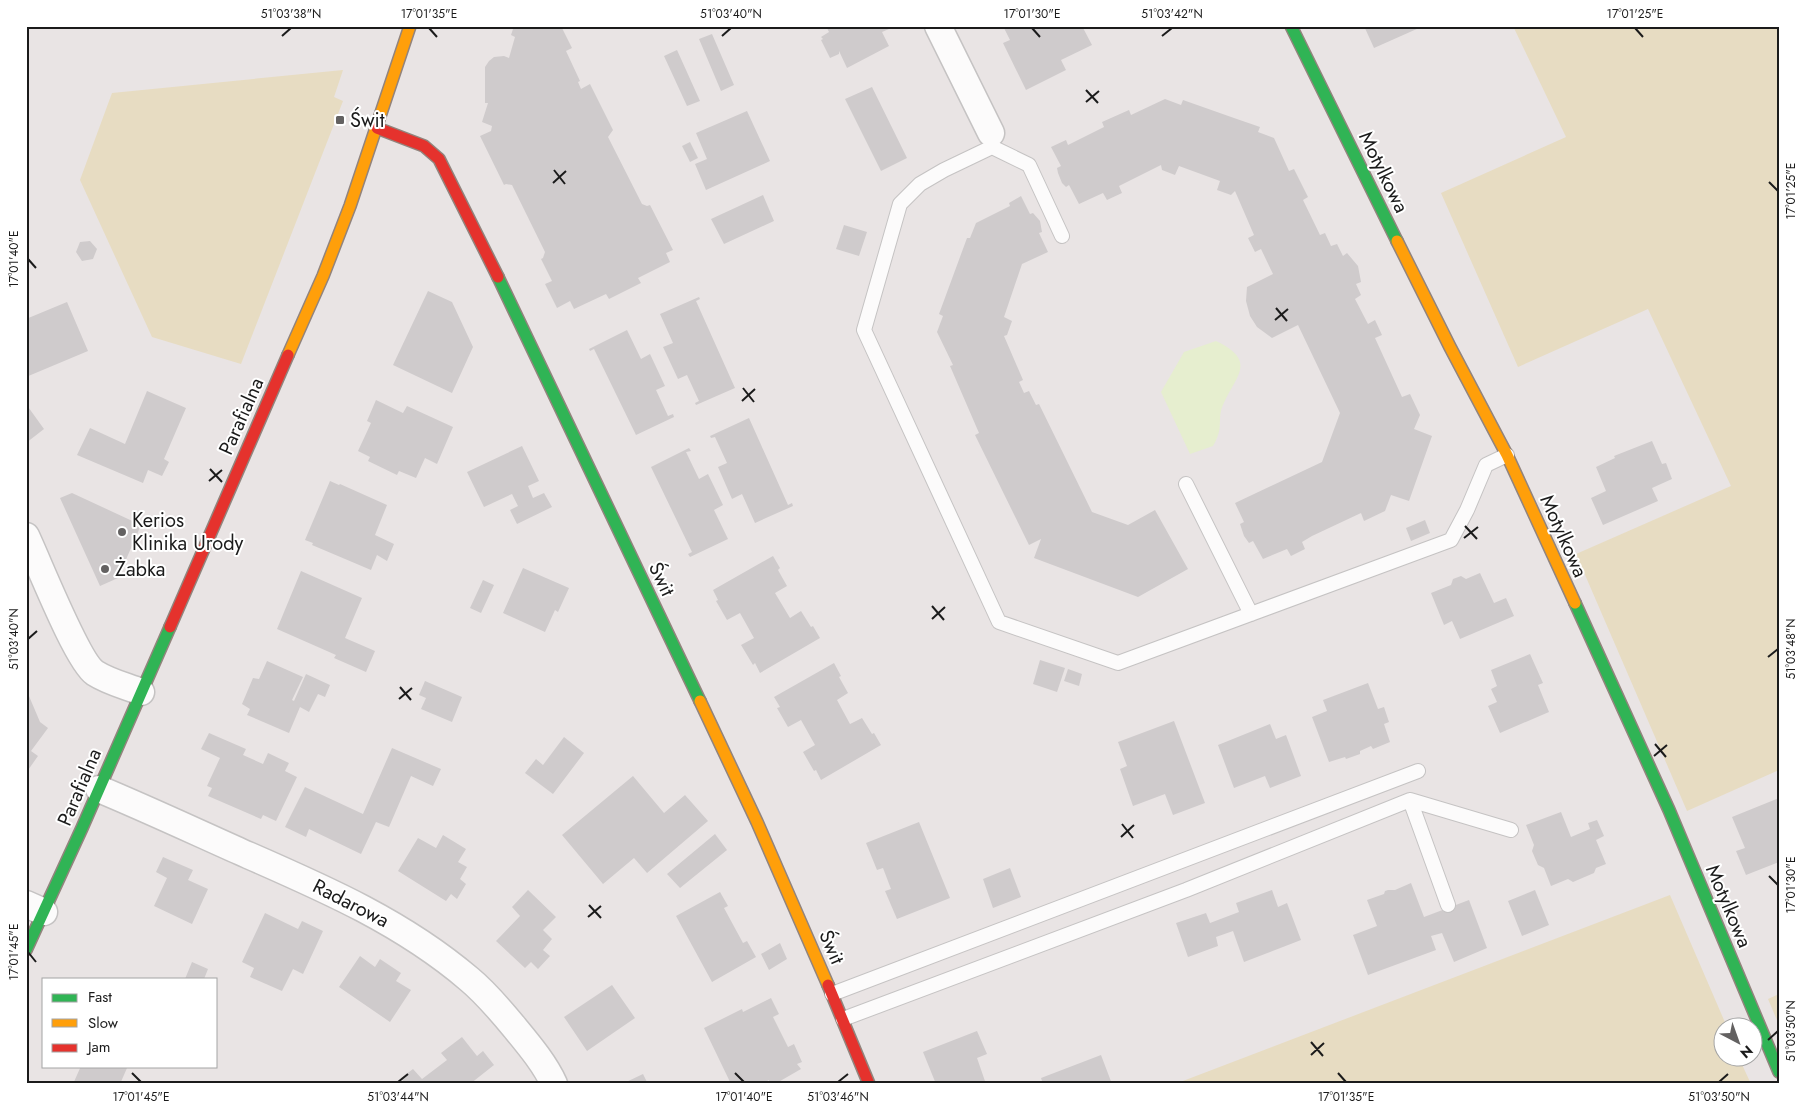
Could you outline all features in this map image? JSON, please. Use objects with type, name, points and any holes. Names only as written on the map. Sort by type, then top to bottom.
[{"type":"street","name":"Parafialna","points":[[26,950],[35,908],[99,789],[323,276],[350,206],[410,26]]},
{"type":"street","points":[[938,26],[991,140]]},
{"type":"street","name":"Motylkowa","points":[[1291,26],[1445,338],[1507,455],[1668,810],[1779,1072]]},
{"type":"street","name":"Świt","points":[[377,128],[424,146],[439,159],[524,332],[757,822],[843,1019],[869,1084]]},
{"type":"street","points":[[26,536],[72,636],[89,667],[94,673],[112,682],[141,692]]},
{"type":"street","name":"Radarowa","points":[[99,789],[339,895],[396,926],[440,955],[470,980],[500,1010],[543,1081]]},
{"type":"lane","points":[[1062,236],[1029,165],[991,140],[920,184],[900,204],[864,330],[999,622],[1118,663],[1451,540],[1467,510],[1486,465],[1507,455]]},
{"type":"lane","points":[[1186,484],[1251,614]]},
{"type":"lane","points":[[832,994],[1418,770]]},
{"type":"lane","points":[[843,1019],[1186,890],[1410,800],[1511,830]]},
{"type":"lane","points":[[1410,800],[1448,905]]},
{"type":"shaded area","points":[[1513,26],[1779,26],[1779,770],[1687,811],[1576,554],[1731,486],[1648,309],[1518,367],[1441,193],[1566,137]]},
{"type":"shaded area","points":[[343,70],[334,97],[343,101],[241,364],[152,337],[80,180],[112,93]]},
{"type":"shaded area","points":[[1670,895],[1723,1018],[1712,1018],[1712,1068],[1744,1068],[1751,1084],[1175,1084]]},
{"type":"shaded area","points":[[1779,994],[1779,1025],[1768,999]]},
{"type":"green space","points":[[1216,341],[1230,349],[1238,357],[1240,372],[1221,411],[1219,432],[1213,446],[1190,454],[1161,392],[1184,352]]},
{"type":"building","points":[[514,26],[561,26],[572,48],[566,51],[580,81],[578,82],[581,89],[590,84],[613,130],[608,137],[642,204],[650,205],[673,250],[666,253],[670,262],[638,278],[641,283],[609,299],[606,294],[574,309],[570,301],[557,308],[545,284],[552,281],[541,259],[545,252],[512,185],[504,185],[480,136],[491,131],[492,126],[482,122],[488,103],[485,103],[485,67],[494,57],[504,56],[509,58],[515,37],[511,35]]},
{"type":"building","points":[[826,26],[888,26],[889,29],[882,32],[889,46],[847,68],[839,51],[839,54],[830,58],[821,40],[823,39],[821,37],[829,32]]},
{"type":"building","points":[[1003,26],[1082,26],[1092,45],[1061,60],[1066,70],[1026,90],[1003,43],[1010,40]]},
{"type":"building","points":[[1364,26],[1418,26],[1419,28],[1374,48]]},
{"type":"building","points":[[712,34],[734,85],[721,91],[699,39]]},
{"type":"building","points":[[677,50],[700,101],[687,106],[664,56]]},
{"type":"building","points":[[872,87],[907,158],[881,171],[845,99]]},
{"type":"building","points":[[1165,99],[1181,105],[1183,100],[1260,127],[1258,132],[1274,138],[1289,171],[1294,169],[1308,197],[1303,200],[1320,235],[1325,233],[1331,246],[1337,244],[1343,256],[1347,253],[1358,266],[1361,282],[1356,284],[1361,295],[1355,299],[1368,324],[1375,320],[1382,335],[1375,338],[1402,397],[1410,394],[1420,415],[1414,429],[1432,436],[1409,501],[1391,495],[1385,511],[1364,521],[1361,513],[1312,536],[1302,542],[1305,549],[1291,556],[1287,549],[1263,559],[1253,541],[1249,543],[1244,536],[1240,524],[1244,522],[1235,503],[1322,462],[1340,413],[1298,325],[1272,338],[1257,327],[1250,316],[1246,301],[1247,287],[1273,274],[1261,249],[1255,252],[1248,238],[1254,235],[1235,191],[1231,195],[1217,190],[1220,181],[1179,166],[1175,175],[1162,170],[1161,165],[1119,186],[1122,193],[1107,200],[1103,193],[1079,204],[1069,185],[1066,187],[1062,183],[1058,173],[1057,168],[1061,166],[1051,147],[1066,140],[1068,145],[1104,127],[1102,122],[1129,110],[1131,115]]},
{"type":"building","points":[[747,111],[770,161],[706,190],[695,164],[707,159],[696,133]]},
{"type":"building","points":[[690,142],[698,158],[690,162],[682,146]]},
{"type":"building","points":[[763,195],[774,221],[724,244],[711,219]]},
{"type":"building","points":[[1021,196],[1030,214],[1033,213],[1040,221],[1042,232],[1039,233],[1048,252],[1022,264],[1004,317],[1012,321],[1007,335],[1004,336],[1023,380],[1019,382],[1024,393],[1029,391],[1036,405],[1039,404],[1092,512],[1128,525],[1155,510],[1188,569],[1138,597],[1034,558],[1041,539],[1029,545],[975,435],[979,433],[950,366],[953,365],[937,332],[943,316],[939,314],[967,238],[970,238],[976,223],[1010,206],[1009,203]]},
{"type":"building","points":[[844,225],[867,232],[859,256],[836,249]]},
{"type":"building","points":[[90,241],[97,249],[93,259],[82,261],[76,252],[80,242]]},
{"type":"building","points":[[428,291],[452,302],[473,347],[452,393],[393,365]]},
{"type":"building","points":[[699,297],[700,299],[696,301],[735,388],[696,405],[695,403],[699,401],[687,375],[678,379],[663,347],[673,343],[660,314]]},
{"type":"building","points":[[67,302],[88,351],[26,377],[26,319]]},
{"type":"building","points":[[627,330],[641,359],[650,354],[665,386],[656,390],[668,416],[673,414],[674,417],[636,435],[594,349],[590,351],[589,349]]},
{"type":"building","points":[[147,391],[186,408],[164,459],[169,462],[162,476],[148,470],[143,483],[77,455],[90,428],[125,444]]},
{"type":"building","points":[[376,400],[403,413],[407,406],[453,427],[437,464],[425,458],[416,478],[399,471],[397,475],[368,461],[370,457],[358,451],[371,423],[367,421]]},
{"type":"building","points":[[26,404],[44,429],[26,443]]},
{"type":"building","points":[[749,418],[788,505],[792,503],[793,506],[755,523],[742,494],[732,499],[718,467],[727,463],[715,437],[711,438],[710,436]]},
{"type":"building","points":[[1652,441],[1662,464],[1666,463],[1672,479],[1652,488],[1658,501],[1603,525],[1591,498],[1606,491],[1596,467],[1615,458],[1614,456]]},
{"type":"building","points":[[522,446],[539,481],[528,486],[533,498],[544,493],[552,507],[517,524],[510,510],[518,506],[512,494],[484,507],[467,472]]},
{"type":"building","points":[[689,448],[691,451],[686,452],[699,479],[708,474],[723,505],[714,510],[728,539],[690,557],[688,554],[692,552],[651,467]]},
{"type":"building","points":[[330,481],[387,505],[375,535],[394,544],[387,561],[377,555],[371,570],[312,545],[313,543],[305,540]]},
{"type":"building","points":[[72,493],[141,525],[118,578],[100,586],[60,498]]},
{"type":"building","points":[[1425,520],[1430,533],[1411,541],[1406,528]]},
{"type":"building","points":[[773,556],[787,586],[775,593],[790,618],[801,611],[820,638],[760,673],[741,645],[754,638],[740,613],[727,620],[716,601],[718,600],[713,590]]},
{"type":"building","points":[[523,568],[569,588],[558,612],[555,610],[545,632],[503,613]]},
{"type":"building","points":[[301,571],[362,598],[345,638],[375,651],[366,672],[334,658],[336,655],[277,629]]},
{"type":"building","points":[[1480,573],[1494,603],[1506,598],[1514,616],[1460,639],[1452,621],[1444,625],[1431,593],[1451,585],[1453,579],[1461,576],[1466,579]]},
{"type":"building","points":[[483,580],[494,585],[481,613],[470,608]]},
{"type":"building","points":[[1530,654],[1543,683],[1538,685],[1549,712],[1500,733],[1488,706],[1497,702],[1491,689],[1497,686],[1491,670]]},
{"type":"building","points":[[1040,660],[1065,668],[1057,692],[1033,684]]},
{"type":"building","points":[[267,661],[303,677],[292,700],[294,701],[306,674],[330,685],[325,697],[318,694],[309,712],[300,707],[289,733],[247,715],[250,709],[242,704],[253,678],[259,679]]},
{"type":"building","points":[[834,663],[848,693],[837,700],[850,724],[862,718],[881,745],[821,780],[803,752],[815,745],[801,720],[788,727],[777,708],[780,707],[774,697]]},
{"type":"building","points":[[1068,669],[1082,674],[1079,686],[1064,681]]},
{"type":"building","points":[[425,681],[462,697],[452,722],[421,709],[426,698],[419,695]]},
{"type":"building","points":[[1368,683],[1378,709],[1384,707],[1389,722],[1384,724],[1390,742],[1373,749],[1371,746],[1360,751],[1360,754],[1346,759],[1345,757],[1329,762],[1312,717],[1327,711],[1323,700]]},
{"type":"building","points":[[26,689],[40,722],[48,728],[31,751],[38,756],[26,773]]},
{"type":"building","points":[[1174,721],[1205,803],[1173,815],[1165,794],[1133,806],[1120,769],[1127,766],[1118,742]]},
{"type":"building","points":[[1270,724],[1276,739],[1286,735],[1301,776],[1270,788],[1265,776],[1234,788],[1218,745]]},
{"type":"building","points":[[209,733],[246,749],[243,755],[263,764],[268,753],[289,763],[285,771],[297,777],[276,821],[263,815],[261,819],[208,796],[212,788],[207,786],[220,758],[201,749]]},
{"type":"building","points":[[564,737],[584,753],[553,794],[525,773],[536,759],[543,765]]},
{"type":"building","points":[[392,748],[441,769],[433,786],[411,776],[389,827],[376,822],[361,854],[309,829],[306,837],[285,827],[305,787],[363,814]]},
{"type":"building","points":[[633,776],[664,813],[685,795],[708,821],[647,873],[634,858],[603,884],[562,835]]},
{"type":"building","points":[[1779,798],[1779,862],[1746,875],[1736,851],[1745,848],[1732,817]]},
{"type":"building","points":[[1561,812],[1571,837],[1590,829],[1588,823],[1597,820],[1604,836],[1596,840],[1606,864],[1596,868],[1594,873],[1573,882],[1568,879],[1551,886],[1544,868],[1538,865],[1532,851],[1534,845],[1526,825]]},
{"type":"building","points":[[919,822],[950,898],[897,919],[885,891],[891,889],[883,868],[877,870],[866,843]]},
{"type":"building","points":[[715,834],[727,850],[680,888],[667,874]]},
{"type":"building","points":[[443,835],[466,849],[458,862],[467,867],[460,879],[466,884],[457,899],[451,894],[446,901],[398,871],[418,838],[436,848]]},
{"type":"building","points":[[163,857],[193,870],[188,880],[208,889],[192,924],[154,906],[167,878],[156,872]]},
{"type":"building","points":[[1010,868],[1021,897],[993,908],[983,879]]},
{"type":"building","points":[[1411,883],[1424,917],[1469,900],[1487,948],[1454,962],[1442,933],[1431,936],[1436,950],[1368,975],[1353,935],[1377,926],[1367,900],[1384,894],[1385,891],[1395,890]]},
{"type":"building","points":[[528,890],[556,917],[543,930],[552,939],[543,950],[550,956],[538,969],[531,962],[525,968],[496,941],[520,916],[512,907]]},
{"type":"building","points":[[1272,890],[1278,907],[1287,903],[1301,940],[1244,962],[1233,931],[1216,937],[1218,946],[1188,957],[1176,923],[1206,913],[1210,923],[1239,912],[1236,903]]},
{"type":"building","points":[[1535,890],[1549,925],[1522,936],[1508,901]]},
{"type":"building","points":[[720,892],[728,906],[724,908],[743,943],[747,941],[756,957],[712,982],[676,916]]},
{"type":"building","points":[[265,913],[298,929],[302,921],[323,931],[303,974],[293,969],[282,991],[250,977],[254,968],[242,962]]},
{"type":"building","points":[[780,943],[787,959],[769,970],[761,954]]},
{"type":"building","points":[[360,956],[375,967],[380,959],[401,973],[396,981],[411,990],[390,1022],[339,987]]},
{"type":"building","points":[[192,962],[208,969],[204,978],[185,978]]},
{"type":"building","points":[[612,985],[635,1018],[587,1051],[564,1017]]},
{"type":"building","points":[[771,998],[779,1014],[773,1017],[788,1047],[794,1044],[802,1062],[797,1064],[801,1069],[775,1084],[770,1084],[769,1080],[762,1084],[731,1084],[704,1028],[742,1009],[743,1012]]},
{"type":"building","points":[[977,1031],[987,1054],[977,1058],[986,1084],[936,1084],[923,1052]]},
{"type":"building","points":[[462,1037],[477,1056],[483,1051],[494,1065],[470,1084],[405,1084],[401,1078],[413,1069],[422,1079],[447,1060],[441,1053]]},
{"type":"building","points":[[1101,1055],[1112,1084],[1043,1084],[1041,1078]]},
{"type":"building","points":[[80,1068],[127,1068],[120,1084],[73,1084]]},
{"type":"building","points":[[643,1074],[648,1084],[622,1084]]},
{"type":"traffic: fast","points":[[1291,26],[1397,241]]},
{"type":"traffic: fast","points":[[498,277],[700,701]]},
{"type":"traffic: fast","points":[[1575,603],[1669,810],[1779,1072]]},
{"type":"traffic: fast","points":[[26,950],[170,627]]},
{"type":"traffic: slow","points":[[288,355],[323,276],[350,206],[410,26]]},
{"type":"traffic: slow","points":[[1397,241],[1507,455],[1575,603]]},
{"type":"traffic: slow","points":[[700,701],[757,822],[828,985]]},
{"type":"traffic: jam","points":[[377,128],[424,146],[439,159],[498,277]]},
{"type":"traffic: jam","points":[[170,627],[288,355]]},
{"type":"traffic: jam","points":[[828,985],[869,1084]]},
{"type":"place","name":"Świt","points":[[340,120]]},
{"type":"place","name":"Kerios Klinika Urody","points":[[122,532]]},
{"type":"place","name":"Żabka","points":[[105,569]]}]
